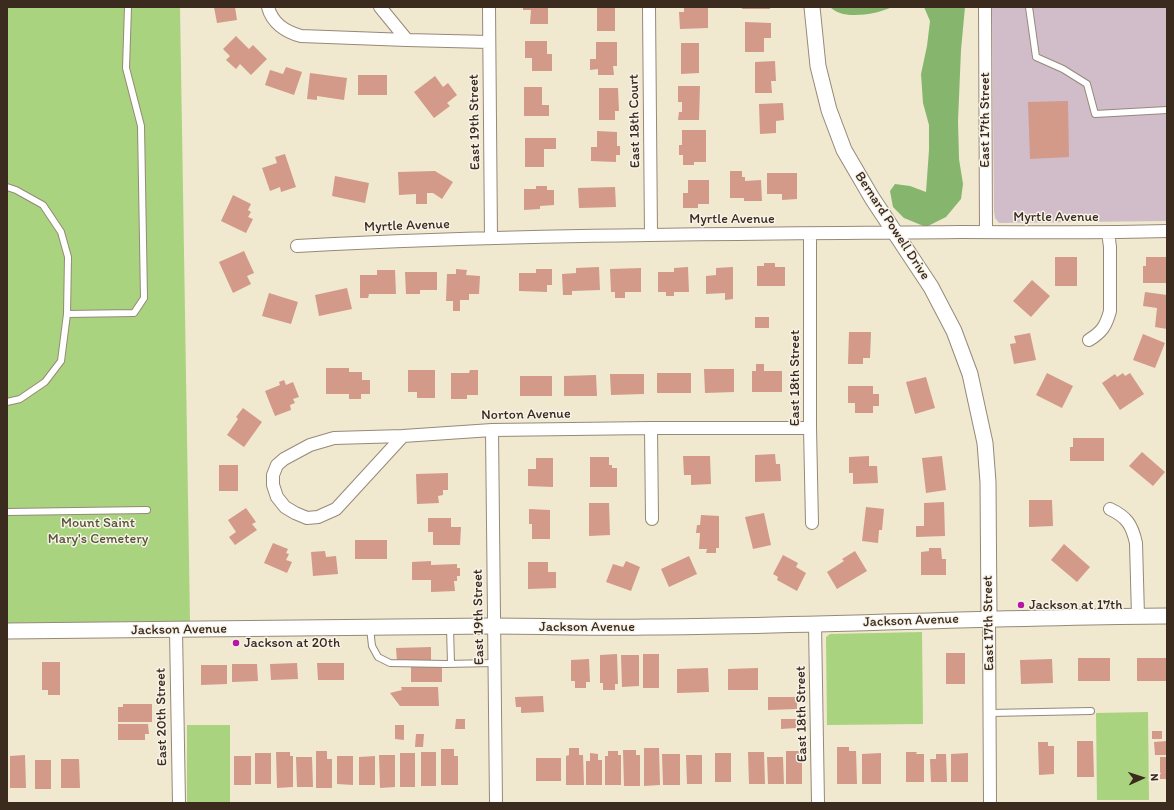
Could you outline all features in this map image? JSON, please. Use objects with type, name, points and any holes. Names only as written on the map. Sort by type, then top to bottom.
[{"type":"street","points":[[268,7],[273,18],[278,24],[292,34],[301,36],[489,42]]},
{"type":"street","points":[[380,7],[407,40]]},
{"type":"street","name":"East 19th Street","points":[[489,7],[491,238]]},
{"type":"street","name":"East 18th Court","points":[[648,7],[651,235]]},
{"type":"street","name":"Bernard Powell Drive","points":[[812,7],[818,66],[829,110],[844,150],[872,198],[931,287],[954,331],[970,374],[984,443]]},
{"type":"street","name":"East 17th Street","points":[[984,7],[986,232]]},
{"type":"street","name":"Myrtle Avenue","points":[[297,246],[491,238],[651,235],[1167,231]]},
{"type":"street","points":[[1089,340],[1101,331],[1108,321],[1110,311],[1110,247],[1108,232]]},
{"type":"street","name":"East 18th Street","points":[[810,234],[810,428],[812,523]]},
{"type":"street","points":[[651,428],[652,519]]},
{"type":"street","name":"Norton Avenue","points":[[403,436],[336,509],[318,517],[307,518],[285,507],[277,497],[273,484],[273,475],[277,465],[284,459],[310,445],[334,438],[403,436],[492,430],[810,428]]},
{"type":"street","name":"East 19th Street","points":[[492,430],[496,803]]},
{"type":"street","name":"East 17th Street","points":[[984,443],[988,482],[990,803]]},
{"type":"street","points":[[1110,509],[1124,517],[1131,526],[1136,543],[1138,616]]},
{"type":"street","name":"Jackson Avenue","points":[[7,631],[494,626],[648,627],[815,624],[989,618],[1167,616]]},
{"type":"street","name":"East 18th Street","points":[[815,624],[818,803]]},
{"type":"street","name":"East 20th Street","points":[[176,630],[179,803]]},
{"type":"lane","points":[[67,314],[134,313],[144,298],[141,126],[126,68],[128,7]]},
{"type":"lane","points":[[1029,7],[1036,57],[1087,84],[1096,114],[1167,110]]},
{"type":"lane","points":[[7,187],[16,190],[42,206],[61,232],[68,257],[67,314],[61,361],[45,382],[20,399],[7,402]]},
{"type":"lane","points":[[7,512],[146,510]]},
{"type":"lane","points":[[450,627],[451,664]]},
{"type":"lane","points":[[370,628],[372,646],[378,657],[390,663],[494,663]]},
{"type":"lane","points":[[990,713],[1091,711]]},
{"type":"shaded area","points":[[992,7],[1167,7],[1167,221],[999,223],[995,218],[994,211]]},
{"type":"green space","name":"Mount Saint Mary's Cemetery","points":[[7,7],[180,7],[190,621],[7,623]]},
{"type":"green space","points":[[830,7],[892,7],[874,13],[852,15],[840,13]]},
{"type":"green space","points":[[924,7],[965,7],[961,50],[958,121],[959,159],[963,184],[961,199],[946,217],[926,227],[904,218],[893,207],[890,191],[895,184],[910,186],[926,192],[929,125],[923,103],[921,74],[927,46],[930,21]]},
{"type":"green space","points":[[922,632],[923,724],[827,725],[826,637],[830,634]]},
{"type":"green space","points":[[1148,712],[1149,800],[1097,800],[1096,713]]},
{"type":"green space","points":[[187,725],[230,725],[230,803],[187,803]]},
{"type":"building","points":[[214,7],[235,7],[237,20],[217,23]]},
{"type":"building","points":[[523,7],[548,7],[548,24],[530,24],[531,10],[523,10]]},
{"type":"building","points":[[597,7],[615,7],[615,31],[597,31]]},
{"type":"building","points":[[684,7],[708,7],[708,28],[680,29],[679,12],[684,12]]},
{"type":"building","points":[[742,7],[770,7],[770,9],[742,9]]},
{"type":"building","points":[[745,22],[771,23],[771,38],[764,38],[764,52],[745,52]]},
{"type":"building","points":[[236,36],[249,49],[253,45],[267,59],[251,75],[240,64],[236,69],[226,60],[230,56],[223,49]]},
{"type":"building","points":[[525,41],[547,41],[547,54],[552,54],[552,71],[532,71],[532,58],[525,58]]},
{"type":"building","points":[[596,42],[617,42],[617,66],[613,66],[614,75],[598,75],[598,69],[590,70],[590,59],[596,59]]},
{"type":"building","points":[[681,43],[699,43],[699,73],[681,74]]},
{"type":"building","points":[[775,61],[776,81],[771,81],[772,93],[755,93],[755,62]]},
{"type":"building","points":[[286,67],[302,72],[294,95],[265,85],[270,70],[283,74]]},
{"type":"building","points":[[310,73],[347,78],[344,100],[317,96],[317,100],[307,99]]},
{"type":"building","points":[[358,75],[387,75],[387,95],[358,95]]},
{"type":"building","points":[[435,76],[443,87],[448,83],[457,95],[447,103],[450,106],[434,118],[414,92]]},
{"type":"building","points":[[678,86],[700,86],[699,120],[678,120],[679,112],[682,112],[682,102],[678,102]]},
{"type":"building","points":[[524,87],[542,87],[542,105],[549,105],[549,116],[524,116]]},
{"type":"building","points":[[599,88],[618,88],[619,111],[615,111],[615,120],[599,120]]},
{"type":"building","points":[[1068,101],[1069,157],[1030,159],[1028,102]]},
{"type":"building","points":[[783,103],[784,120],[776,121],[776,133],[760,134],[759,104]]},
{"type":"building","points":[[682,130],[706,130],[706,162],[694,162],[694,165],[683,165],[683,155],[679,155],[679,145],[682,145]]},
{"type":"building","points":[[597,131],[617,132],[617,146],[620,146],[620,155],[616,155],[616,162],[591,161],[591,147],[597,147]]},
{"type":"building","points":[[525,138],[556,138],[556,149],[544,149],[544,167],[525,167]]},
{"type":"building","points":[[285,154],[296,187],[281,192],[280,187],[270,191],[262,168],[277,163],[275,157]]},
{"type":"building","points":[[435,171],[453,182],[442,199],[433,193],[427,193],[427,204],[416,204],[416,194],[399,195],[398,172]]},
{"type":"building","points":[[730,171],[742,171],[742,177],[745,177],[745,181],[761,180],[762,201],[744,201],[744,198],[730,198]]},
{"type":"building","points":[[767,173],[797,173],[797,199],[782,200],[782,194],[767,194]]},
{"type":"building","points":[[335,176],[369,183],[365,203],[332,196]]},
{"type":"building","points":[[688,180],[709,180],[709,204],[698,204],[698,208],[683,208],[683,193],[688,193]]},
{"type":"building","points":[[536,186],[547,186],[547,190],[554,190],[554,205],[540,206],[540,209],[524,210],[524,189],[536,189]]},
{"type":"building","points":[[615,187],[616,207],[579,208],[578,188]]},
{"type":"building","points":[[233,195],[251,204],[248,210],[251,212],[248,217],[253,219],[246,233],[221,221]]},
{"type":"building","points":[[244,251],[254,273],[247,276],[251,284],[233,293],[219,262]]},
{"type":"building","points":[[1055,257],[1077,257],[1077,286],[1055,286]]},
{"type":"building","points":[[1146,257],[1167,257],[1167,283],[1143,283],[1143,266],[1146,266]]},
{"type":"building","points":[[764,263],[775,263],[775,267],[785,267],[785,286],[757,286],[757,266],[764,266]]},
{"type":"building","points":[[599,267],[600,290],[572,291],[572,295],[563,295],[562,274],[576,273],[576,268]]},
{"type":"building","points":[[688,267],[689,292],[674,292],[674,296],[666,296],[666,292],[658,292],[658,272],[674,272],[674,268]]},
{"type":"building","points":[[733,267],[733,299],[725,300],[725,293],[706,294],[706,276],[716,275],[716,268]]},
{"type":"building","points":[[641,268],[641,292],[625,292],[625,298],[615,298],[615,292],[611,292],[610,269]]},
{"type":"building","points":[[456,269],[467,270],[466,275],[480,276],[479,294],[469,294],[469,300],[460,300],[460,311],[453,311],[453,301],[446,301],[447,274],[456,274]]},
{"type":"building","points":[[536,269],[552,269],[552,285],[547,285],[547,292],[519,291],[519,273],[536,273]]},
{"type":"building","points":[[377,270],[395,270],[396,294],[369,294],[368,298],[360,298],[360,275],[377,275]]},
{"type":"building","points":[[405,272],[437,272],[437,290],[420,290],[420,294],[406,294]]},
{"type":"building","points":[[1032,280],[1050,296],[1031,317],[1013,301]]},
{"type":"building","points":[[347,288],[352,309],[319,316],[315,295]]},
{"type":"building","points":[[1145,292],[1167,295],[1167,329],[1155,327],[1157,308],[1143,306]]},
{"type":"building","points":[[269,293],[298,302],[291,324],[262,316]]},
{"type":"building","points":[[755,317],[769,317],[769,328],[755,328]]},
{"type":"building","points":[[849,332],[871,332],[870,358],[863,358],[863,364],[848,364]]},
{"type":"building","points":[[1030,333],[1036,360],[1014,364],[1010,344],[1016,343],[1014,336]]},
{"type":"building","points":[[1143,334],[1165,343],[1155,368],[1133,360]]},
{"type":"building","points":[[756,364],[764,364],[764,371],[782,371],[782,392],[752,392],[752,371],[756,371]]},
{"type":"building","points":[[326,368],[349,368],[349,372],[362,372],[362,380],[370,380],[370,394],[361,394],[361,399],[349,399],[349,394],[326,394]]},
{"type":"building","points":[[704,369],[734,369],[734,392],[705,393]]},
{"type":"building","points":[[408,370],[435,370],[435,398],[417,398],[417,392],[408,392]]},
{"type":"building","points":[[470,370],[478,370],[478,395],[467,395],[467,399],[451,399],[451,373],[469,373]]},
{"type":"building","points":[[657,373],[691,373],[691,393],[657,393]]},
{"type":"building","points":[[1047,373],[1073,386],[1062,408],[1036,395]]},
{"type":"building","points":[[1123,373],[1125,376],[1130,373],[1144,394],[1120,410],[1102,383],[1115,374],[1117,377]]},
{"type":"building","points":[[610,374],[644,374],[644,394],[611,395]]},
{"type":"building","points":[[596,375],[597,396],[564,396],[564,376]]},
{"type":"building","points":[[520,376],[552,376],[552,396],[520,396]]},
{"type":"building","points":[[926,377],[935,408],[915,414],[906,382]]},
{"type":"building","points":[[284,380],[286,385],[293,382],[299,397],[293,399],[295,403],[290,405],[291,410],[275,416],[265,391],[280,385],[279,382]]},
{"type":"building","points":[[848,386],[873,386],[873,394],[879,394],[879,406],[873,406],[873,413],[855,413],[855,403],[848,403]]},
{"type":"building","points":[[243,408],[262,422],[244,447],[227,435],[238,419],[236,417]]},
{"type":"building","points":[[1073,438],[1104,438],[1104,461],[1070,461],[1070,447],[1073,447]]},
{"type":"building","points":[[1142,452],[1165,472],[1153,486],[1129,466]]},
{"type":"building","points":[[775,454],[776,464],[780,464],[781,481],[755,482],[755,455]]},
{"type":"building","points":[[683,456],[710,456],[711,484],[691,485],[691,475],[684,475]]},
{"type":"building","points":[[869,456],[869,466],[877,466],[878,483],[853,484],[853,473],[849,473],[849,457]]},
{"type":"building","points":[[942,456],[946,490],[926,493],[922,458]]},
{"type":"building","points":[[590,457],[609,457],[609,465],[612,465],[612,468],[617,468],[617,487],[590,487]]},
{"type":"building","points":[[536,458],[553,458],[553,487],[528,486],[528,469],[536,469]]},
{"type":"building","points":[[219,465],[238,465],[238,491],[219,491]]},
{"type":"building","points":[[448,473],[448,490],[443,490],[443,495],[438,496],[439,503],[417,504],[416,474]]},
{"type":"building","points":[[1029,500],[1052,500],[1053,526],[1029,527]]},
{"type":"building","points":[[944,502],[945,536],[916,537],[916,526],[924,526],[924,503]]},
{"type":"building","points":[[589,503],[609,503],[610,535],[589,536]]},
{"type":"building","points":[[866,507],[884,509],[882,530],[879,530],[878,543],[862,541]]},
{"type":"building","points":[[246,508],[256,522],[252,524],[257,530],[235,545],[229,537],[236,532],[228,520]]},
{"type":"building","points":[[529,509],[550,510],[550,539],[532,539],[532,524],[529,524]]},
{"type":"building","points":[[764,513],[771,545],[753,549],[745,517]]},
{"type":"building","points":[[701,515],[719,516],[719,548],[716,548],[716,553],[706,553],[707,549],[699,549],[700,533],[696,533],[697,525],[700,525]]},
{"type":"building","points":[[428,518],[451,518],[451,527],[461,527],[460,545],[433,545],[433,532],[428,532]]},
{"type":"building","points":[[355,540],[387,540],[387,559],[355,559]]},
{"type":"building","points":[[273,543],[288,549],[286,553],[289,554],[286,560],[292,562],[287,573],[264,563]]},
{"type":"building","points":[[1064,544],[1090,567],[1077,582],[1051,560]]},
{"type":"building","points":[[929,548],[941,548],[942,559],[946,559],[946,575],[921,575],[921,552],[929,551]]},
{"type":"building","points":[[325,551],[326,557],[336,556],[338,574],[313,576],[311,552]]},
{"type":"building","points":[[855,551],[867,571],[837,589],[827,572],[844,561],[842,559]]},
{"type":"building","points":[[783,555],[798,563],[796,567],[806,573],[797,591],[777,580],[778,577],[773,574]]},
{"type":"building","points":[[689,556],[697,574],[669,587],[661,569]]},
{"type":"building","points":[[431,561],[431,565],[457,564],[457,568],[460,568],[460,576],[457,576],[457,581],[454,581],[455,591],[431,592],[431,580],[412,580],[412,562]]},
{"type":"building","points":[[626,561],[640,567],[631,591],[606,582],[613,564],[623,567]]},
{"type":"building","points":[[528,562],[548,562],[548,572],[556,572],[556,588],[528,589]]},
{"type":"building","points":[[431,647],[431,662],[397,662],[396,648]]},
{"type":"building","points":[[946,653],[965,653],[965,684],[946,684]]},
{"type":"building","points":[[617,654],[618,684],[615,684],[615,690],[603,690],[603,683],[600,683],[600,655]]},
{"type":"building","points":[[643,654],[659,654],[659,688],[643,688]]},
{"type":"building","points":[[621,655],[639,655],[639,686],[622,687]]},
{"type":"building","points":[[1078,658],[1110,658],[1110,681],[1078,681]]},
{"type":"building","points":[[1137,658],[1167,658],[1167,681],[1137,681]]},
{"type":"building","points":[[589,659],[590,682],[586,682],[586,688],[575,688],[575,681],[571,681],[571,660]]},
{"type":"building","points":[[1052,659],[1053,683],[1021,684],[1020,660]]},
{"type":"building","points":[[42,662],[60,662],[60,695],[48,695],[48,690],[42,690]]},
{"type":"building","points":[[297,663],[298,679],[271,680],[270,664]]},
{"type":"building","points":[[317,663],[344,663],[344,680],[318,680]]},
{"type":"building","points":[[232,664],[257,664],[258,681],[232,682]]},
{"type":"building","points":[[201,665],[227,665],[227,684],[201,685]]},
{"type":"building","points":[[442,665],[442,682],[411,682],[411,666]]},
{"type":"building","points":[[708,668],[709,692],[677,693],[677,669]]},
{"type":"building","points":[[758,668],[758,690],[728,690],[728,669]]},
{"type":"building","points":[[401,687],[438,687],[439,706],[400,706],[390,693],[402,690]]},
{"type":"building","points":[[543,696],[544,712],[521,713],[521,707],[516,707],[515,697]]},
{"type":"building","points":[[768,697],[797,697],[797,709],[768,710]]},
{"type":"building","points":[[123,704],[152,704],[152,722],[118,722],[118,707],[123,707]]},
{"type":"building","points":[[456,719],[465,719],[465,729],[455,729]]},
{"type":"building","points":[[781,719],[796,719],[796,728],[781,729]]},
{"type":"building","points":[[118,724],[148,724],[149,734],[145,734],[145,740],[118,740]]},
{"type":"building","points":[[395,725],[404,725],[404,740],[395,739]]},
{"type":"building","points":[[1152,731],[1162,731],[1162,739],[1152,739]]},
{"type":"building","points":[[416,734],[424,734],[423,747],[415,747]]},
{"type":"building","points":[[1077,741],[1093,741],[1094,777],[1077,777]]},
{"type":"building","points":[[1167,741],[1167,755],[1155,755],[1154,742]]},
{"type":"building","points":[[1038,742],[1048,742],[1048,746],[1054,746],[1054,774],[1039,775]]},
{"type":"building","points":[[837,747],[849,747],[849,751],[856,751],[857,784],[837,784]]},
{"type":"building","points":[[569,748],[579,748],[579,755],[583,755],[584,785],[566,785],[566,756],[569,755]]},
{"type":"building","points":[[644,748],[659,748],[660,785],[644,786]]},
{"type":"building","points":[[441,749],[454,749],[454,756],[458,756],[458,785],[441,785]]},
{"type":"building","points":[[623,750],[636,750],[636,755],[640,755],[640,786],[624,786]]},
{"type":"building","points":[[316,751],[327,751],[327,759],[332,759],[332,788],[316,788]]},
{"type":"building","points":[[608,751],[618,751],[618,755],[621,755],[621,785],[605,785],[605,756],[608,756]]},
{"type":"building","points":[[786,751],[802,751],[802,784],[786,784]]},
{"type":"building","points":[[276,752],[290,752],[290,756],[293,756],[293,787],[277,788]]},
{"type":"building","points":[[421,752],[436,752],[436,786],[421,786]]},
{"type":"building","points":[[748,752],[764,752],[765,784],[749,784]]},
{"type":"building","points":[[906,752],[917,752],[916,754],[924,754],[924,782],[906,782]]},
{"type":"building","points":[[255,753],[271,753],[271,784],[255,784]]},
{"type":"building","points":[[400,753],[415,753],[415,787],[400,787]]},
{"type":"building","points":[[590,753],[598,754],[598,760],[602,760],[602,785],[586,785],[586,761],[590,761]]},
{"type":"building","points":[[715,753],[731,753],[731,782],[715,782]]},
{"type":"building","points":[[881,753],[881,784],[862,784],[862,754]]},
{"type":"building","points":[[968,753],[968,782],[951,782],[951,754]]},
{"type":"building","points":[[662,754],[680,754],[680,785],[663,785]]},
{"type":"building","points":[[936,754],[946,754],[947,782],[931,782],[930,759],[936,759]]},
{"type":"building","points":[[25,755],[26,788],[10,788],[10,756]]},
{"type":"building","points":[[379,755],[395,755],[395,787],[380,788]]},
{"type":"building","points":[[686,755],[702,755],[702,784],[687,784]]},
{"type":"building","points":[[234,756],[251,756],[251,785],[234,785]]},
{"type":"building","points":[[337,756],[353,756],[353,785],[337,784]]},
{"type":"building","points":[[375,756],[375,785],[359,785],[359,757]]},
{"type":"building","points":[[296,757],[312,757],[313,787],[297,787]]},
{"type":"building","points":[[767,757],[783,757],[784,784],[768,784]]},
{"type":"building","points":[[1160,757],[1167,757],[1167,779],[1160,779]]},
{"type":"building","points":[[536,758],[561,758],[561,781],[536,781]]},
{"type":"building","points":[[61,759],[79,759],[80,788],[61,788]]},
{"type":"building","points":[[35,760],[51,760],[51,789],[35,789]]},
{"type":"place","name":"Jackson at 17th","points":[[1021,605]]},
{"type":"place","name":"Jackson at 20th","points":[[236,643]]}]
